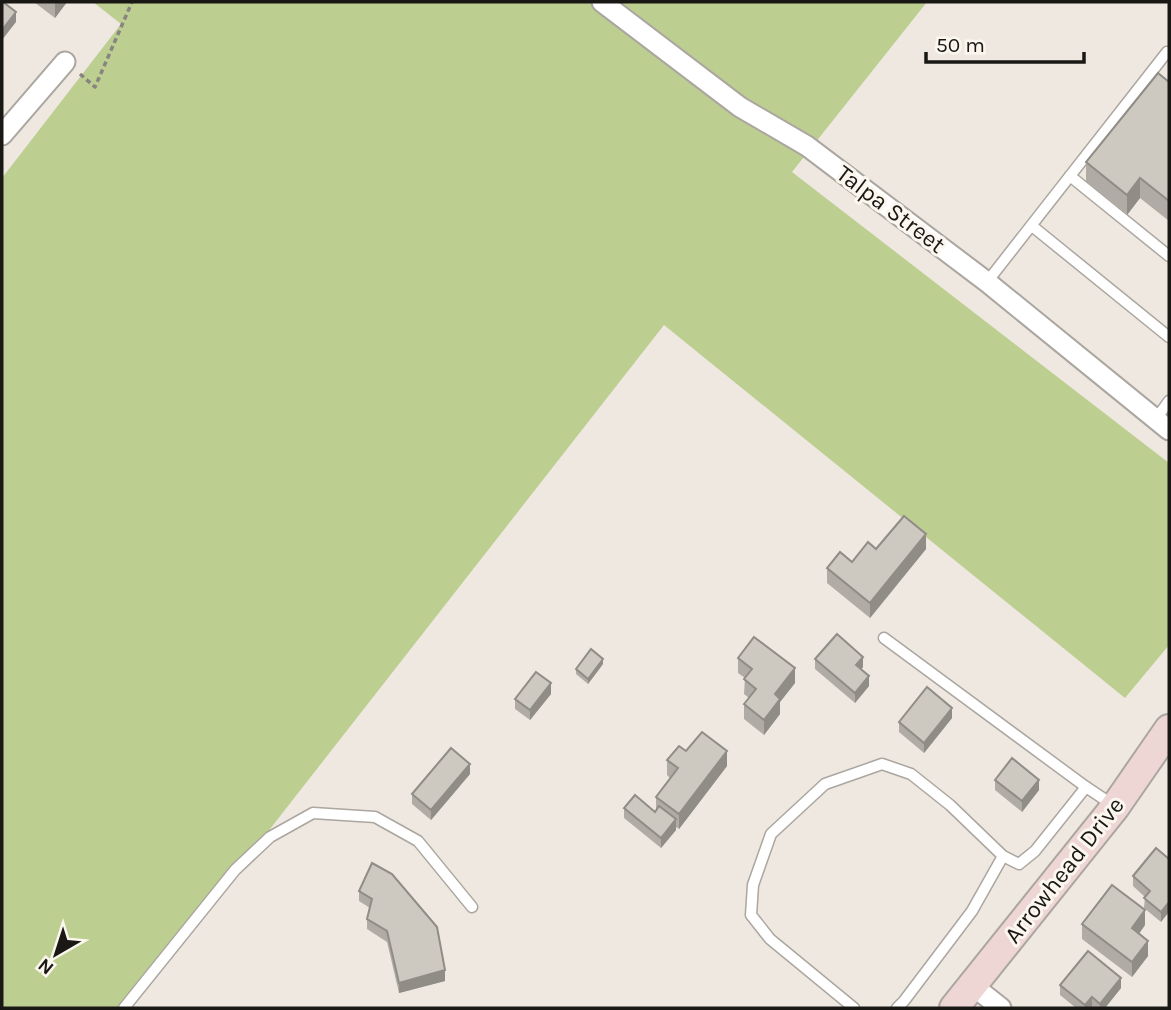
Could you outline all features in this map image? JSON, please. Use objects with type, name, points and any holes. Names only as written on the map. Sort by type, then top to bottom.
[{"type":"main road","name":"Arrowhead Drive","points":[[954,1008],[1115,807],[1169,729]]},
{"type":"street","name":"Talpa Street","points":[[602,2],[740,107],[807,146],[987,282],[1162,424]]},
{"type":"street","points":[[2,135],[65,62]]},
{"type":"street","points":[[972,985],[1001,1008]]},
{"type":"lane","points":[[987,282],[1167,52],[1169,54]]},
{"type":"lane","points":[[1070,176],[1169,256]]},
{"type":"lane","points":[[1031,226],[1169,337]]},
{"type":"lane","points":[[1162,424],[1169,401]]},
{"type":"lane","points":[[884,638],[1115,807]]},
{"type":"lane","points":[[854,1008],[770,939],[751,915],[753,885],[771,834],[825,784],[882,764],[911,774],[950,805],[1003,856],[1019,864],[1086,787]]},
{"type":"lane","points":[[124,1008],[235,870],[270,837],[313,813],[375,817],[418,841],[472,907]]},
{"type":"lane","points":[[897,1008],[972,911],[1003,856]]},
{"type":"path","points":[[65,62],[95,87],[132,2]]},
{"type":"green space","points":[[93,2],[927,2],[792,172],[1169,463],[1169,645],[1125,698],[664,325],[130,1008],[2,1008],[2,178],[121,24]]},
{"type":"building","points":[[2,2],[16,12],[2,30]]},
{"type":"building","points":[[1158,73],[1169,82],[1169,201],[1140,178],[1127,195],[1086,162]]},
{"type":"building","points":[[904,516],[926,534],[870,603],[827,568],[840,552],[852,562],[868,542],[876,549]]},
{"type":"building","points":[[837,634],[863,657],[856,665],[869,676],[855,693],[815,659]]},
{"type":"building","points":[[754,637],[795,668],[775,694],[780,699],[764,720],[744,704],[756,689],[744,679],[752,669],[738,658]]},
{"type":"building","points":[[591,649],[603,659],[588,679],[576,669]]},
{"type":"building","points":[[536,672],[551,683],[530,710],[515,699]]},
{"type":"building","points":[[927,687],[952,708],[924,743],[899,722]]},
{"type":"building","points":[[702,732],[727,751],[679,814],[656,797],[678,768],[667,760],[679,746],[686,751]]},
{"type":"building","points":[[451,748],[470,764],[431,810],[412,794]]},
{"type":"building","points":[[1012,758],[1039,780],[1022,801],[995,780]]},
{"type":"building","points":[[635,795],[655,812],[659,806],[676,819],[661,838],[624,808]]},
{"type":"building","points":[[1156,848],[1169,859],[1169,902],[1161,912],[1144,898],[1150,891],[1133,876]]},
{"type":"building","points":[[372,863],[392,874],[437,927],[445,970],[399,983],[387,931],[367,919],[372,899],[359,891]]},
{"type":"building","points":[[1112,885],[1145,910],[1132,928],[1148,941],[1132,962],[1082,924]]},
{"type":"building","points":[[1088,951],[1121,978],[1100,1004],[1092,997],[1085,1005],[1060,985]]}]
